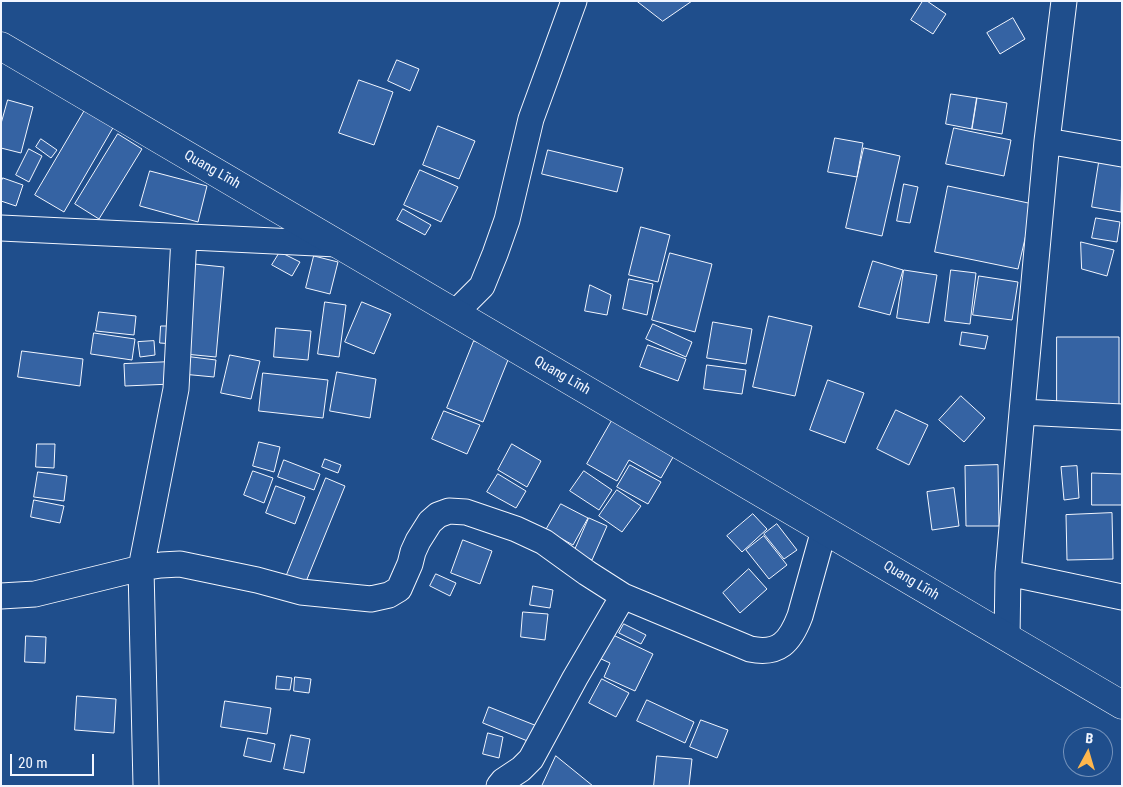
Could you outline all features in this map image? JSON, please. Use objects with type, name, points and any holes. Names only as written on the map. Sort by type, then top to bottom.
[{"type":"street","points":[[455,313],[482,286],[495,254],[507,220],[531,120],[574,1]]},
{"type":"street","points":[[1006,638],[1008,573],[1022,412],[1047,141],[1064,1]]},
{"type":"street","name":"Quang Lĩnh","points":[[1,46],[1122,706]]},
{"type":"street","points":[[1047,141],[1122,154]]},
{"type":"street","points":[[1,228],[337,244]]},
{"type":"street","points":[[146,786],[140,568],[176,389],[184,238]]},
{"type":"street","points":[[1022,412],[1122,417]]},
{"type":"street","points":[[1,596],[35,594],[140,568],[180,564],[257,580],[301,592],[371,599],[390,595],[399,589],[418,541],[430,522],[438,515],[449,511],[466,512],[516,529],[544,542],[623,596],[750,649],[761,651],[772,650],[785,642],[795,629],[824,530]]},
{"type":"street","points":[[1008,573],[1122,597]]},
{"type":"street","points":[[499,786],[503,780],[522,769],[531,759],[623,596]]},
{"type":"building","points":[[637,1],[692,1],[663,21]]},
{"type":"building","points":[[923,1],[927,1],[946,14],[933,34],[911,20]]},
{"type":"building","points":[[1013,18],[1025,39],[1000,54],[987,33]]},
{"type":"building","points":[[397,60],[419,69],[410,91],[388,81]]},
{"type":"building","points":[[359,80],[393,92],[374,145],[339,133]]},
{"type":"building","points":[[951,94],[977,98],[972,129],[946,124]]},
{"type":"building","points":[[977,98],[1007,103],[1002,134],[972,129]]},
{"type":"building","points":[[8,100],[33,107],[21,153],[1,148],[1,124]]},
{"type":"building","points":[[85,110],[114,126],[64,212],[35,195]]},
{"type":"building","points":[[438,126],[475,141],[459,179],[423,165]]},
{"type":"building","points":[[954,128],[1011,140],[1004,176],[946,164]]},
{"type":"building","points":[[118,134],[142,149],[99,219],[75,204]]},
{"type":"building","points":[[835,138],[863,143],[857,177],[828,172]]},
{"type":"building","points":[[41,139],[57,150],[51,158],[36,147]]},
{"type":"building","points":[[864,148],[900,156],[882,236],[846,228]]},
{"type":"building","points":[[29,149],[42,156],[29,182],[16,175]]},
{"type":"building","points":[[548,150],[623,168],[617,192],[542,174]]},
{"type":"building","points":[[1100,156],[1122,159],[1121,212],[1092,207]]},
{"type":"building","points":[[420,170],[458,187],[441,222],[404,205]]},
{"type":"building","points":[[150,171],[207,186],[198,222],[140,206]]},
{"type":"building","points":[[3,178],[23,185],[16,206],[1,201],[1,182]]},
{"type":"building","points":[[904,184],[918,187],[910,223],[897,221]]},
{"type":"building","points":[[948,186],[1033,204],[1018,269],[935,252]]},
{"type":"building","points":[[403,209],[431,225],[425,235],[397,220]]},
{"type":"building","points":[[1096,218],[1120,222],[1117,242],[1092,238]]},
{"type":"building","points":[[641,227],[670,235],[658,282],[629,275]]},
{"type":"building","points":[[1081,242],[1114,250],[1107,276],[1082,269]]},
{"type":"building","points":[[280,252],[300,262],[292,276],[272,265]]},
{"type":"building","points":[[670,253],[712,264],[695,332],[652,320]]},
{"type":"building","points":[[314,256],[338,262],[330,294],[306,288]]},
{"type":"building","points":[[873,261],[903,270],[890,315],[859,307]]},
{"type":"building","points":[[194,264],[224,267],[216,357],[185,354]]},
{"type":"building","points":[[904,270],[937,275],[929,323],[897,318]]},
{"type":"building","points":[[951,270],[976,273],[970,324],[945,321]]},
{"type":"building","points":[[979,276],[1018,282],[1012,320],[973,315]]},
{"type":"building","points":[[629,279],[653,284],[647,315],[623,309]]},
{"type":"building","points":[[590,285],[611,295],[607,315],[585,311]]},
{"type":"building","points":[[325,302],[346,305],[339,357],[318,354]]},
{"type":"building","points":[[362,302],[391,314],[374,354],[345,342]]},
{"type":"building","points":[[99,312],[136,316],[134,335],[96,331]]},
{"type":"building","points":[[769,316],[812,326],[795,396],[753,387]]},
{"type":"building","points":[[713,322],[752,329],[746,364],[707,358]]},
{"type":"building","points":[[653,324],[692,342],[686,357],[646,339]]},
{"type":"building","points":[[161,326],[174,326],[174,344],[160,343]]},
{"type":"building","points":[[276,328],[311,331],[308,360],[274,357]]},
{"type":"building","points":[[962,332],[988,336],[985,349],[960,345]]},
{"type":"building","points":[[94,333],[135,339],[132,360],[91,354]]},
{"type":"building","points":[[1057,337],[1119,337],[1119,405],[1057,405]]},
{"type":"building","points":[[154,341],[155,355],[140,357],[138,342]]},
{"type":"building","points":[[474,341],[510,355],[483,422],[447,408]]},
{"type":"building","points":[[648,345],[686,359],[678,381],[640,367]]},
{"type":"building","points":[[22,351],[83,359],[80,386],[18,377]]},
{"type":"building","points":[[230,355],[260,361],[251,399],[221,393]]},
{"type":"building","points":[[184,356],[216,360],[214,377],[182,374]]},
{"type":"building","points":[[170,362],[172,384],[125,386],[124,364]]},
{"type":"building","points":[[707,365],[746,370],[742,394],[704,389]]},
{"type":"building","points":[[337,372],[376,379],[370,418],[330,411]]},
{"type":"building","points":[[263,373],[328,380],[323,418],[259,411]]},
{"type":"building","points":[[828,380],[864,393],[845,443],[810,430]]},
{"type":"building","points":[[961,396],[985,418],[964,442],[939,420]]},
{"type":"building","points":[[896,410],[928,425],[909,465],[877,449]]},
{"type":"building","points":[[444,411],[480,425],[467,454],[432,439]]},
{"type":"building","points":[[614,417],[676,452],[661,478],[629,460],[617,481],[587,464]]},
{"type":"building","points":[[259,442],[280,447],[274,472],[253,466]]},
{"type":"building","points":[[37,444],[55,444],[54,468],[36,467]]},
{"type":"building","points":[[512,444],[541,461],[527,487],[498,470]]},
{"type":"building","points":[[325,459],[341,465],[338,473],[322,467]]},
{"type":"building","points":[[284,460],[320,474],[314,490],[278,477]]},
{"type":"building","points":[[630,465],[661,482],[648,504],[617,487]]},
{"type":"building","points":[[998,465],[999,526],[966,526],[965,466]]},
{"type":"building","points":[[1077,466],[1079,498],[1064,500],[1061,467]]},
{"type":"building","points":[[253,471],[273,478],[264,503],[244,495]]},
{"type":"building","points":[[584,471],[612,490],[599,510],[570,491]]},
{"type":"building","points":[[38,472],[67,476],[64,501],[34,497]]},
{"type":"building","points":[[1092,473],[1122,474],[1122,505],[1092,505]]},
{"type":"building","points":[[498,474],[526,491],[516,508],[487,492]]},
{"type":"building","points":[[326,478],[345,486],[305,584],[286,577]]},
{"type":"building","points":[[276,486],[305,497],[295,524],[266,513]]},
{"type":"building","points":[[954,488],[959,526],[932,530],[927,492]]},
{"type":"building","points":[[617,490],[641,506],[622,532],[599,516]]},
{"type":"building","points":[[34,500],[64,506],[60,523],[31,517]]},
{"type":"building","points":[[561,504],[588,518],[573,545],[546,530]]},
{"type":"building","points":[[1112,513],[1113,559],[1067,560],[1066,515]]},
{"type":"building","points":[[753,514],[767,529],[742,552],[727,536]]},
{"type":"building","points":[[589,518],[607,526],[592,560],[574,552]]},
{"type":"building","points":[[777,524],[797,550],[784,559],[764,534]]},
{"type":"building","points":[[764,536],[787,565],[769,579],[746,550]]},
{"type":"building","points":[[463,540],[492,551],[480,584],[451,573]]},
{"type":"building","points":[[749,569],[767,589],[740,613],[723,593]]},
{"type":"building","points":[[436,574],[456,583],[450,596],[430,586]]},
{"type":"building","points":[[533,586],[553,590],[550,608],[530,605]]},
{"type":"building","points":[[523,612],[548,614],[545,640],[521,637]]},
{"type":"building","points":[[624,624],[646,635],[641,644],[619,633]]},
{"type":"building","points":[[611,634],[653,654],[635,691],[604,677],[610,663],[599,658]]},
{"type":"building","points":[[26,636],[46,637],[45,663],[25,662]]},
{"type":"building","points":[[277,676],[292,678],[290,690],[276,689]]},
{"type":"building","points":[[295,677],[311,679],[309,693],[294,691]]},
{"type":"building","points":[[602,679],[629,693],[616,717],[589,703]]},
{"type":"building","points":[[77,696],[116,699],[114,733],[75,730]]},
{"type":"building","points":[[647,700],[694,722],[685,743],[637,721]]},
{"type":"building","points":[[225,701],[271,708],[267,734],[221,727]]},
{"type":"building","points":[[489,707],[537,726],[530,742],[483,723]]},
{"type":"building","points":[[701,720],[728,730],[717,758],[690,747]]},
{"type":"building","points":[[488,733],[503,737],[499,758],[483,754]]},
{"type":"building","points":[[291,735],[310,739],[304,773],[284,769]]},
{"type":"building","points":[[248,738],[275,744],[271,762],[244,756]]},
{"type":"building","points":[[556,756],[593,786],[542,786]]},
{"type":"building","points":[[657,756],[692,759],[689,786],[654,786]]}]
